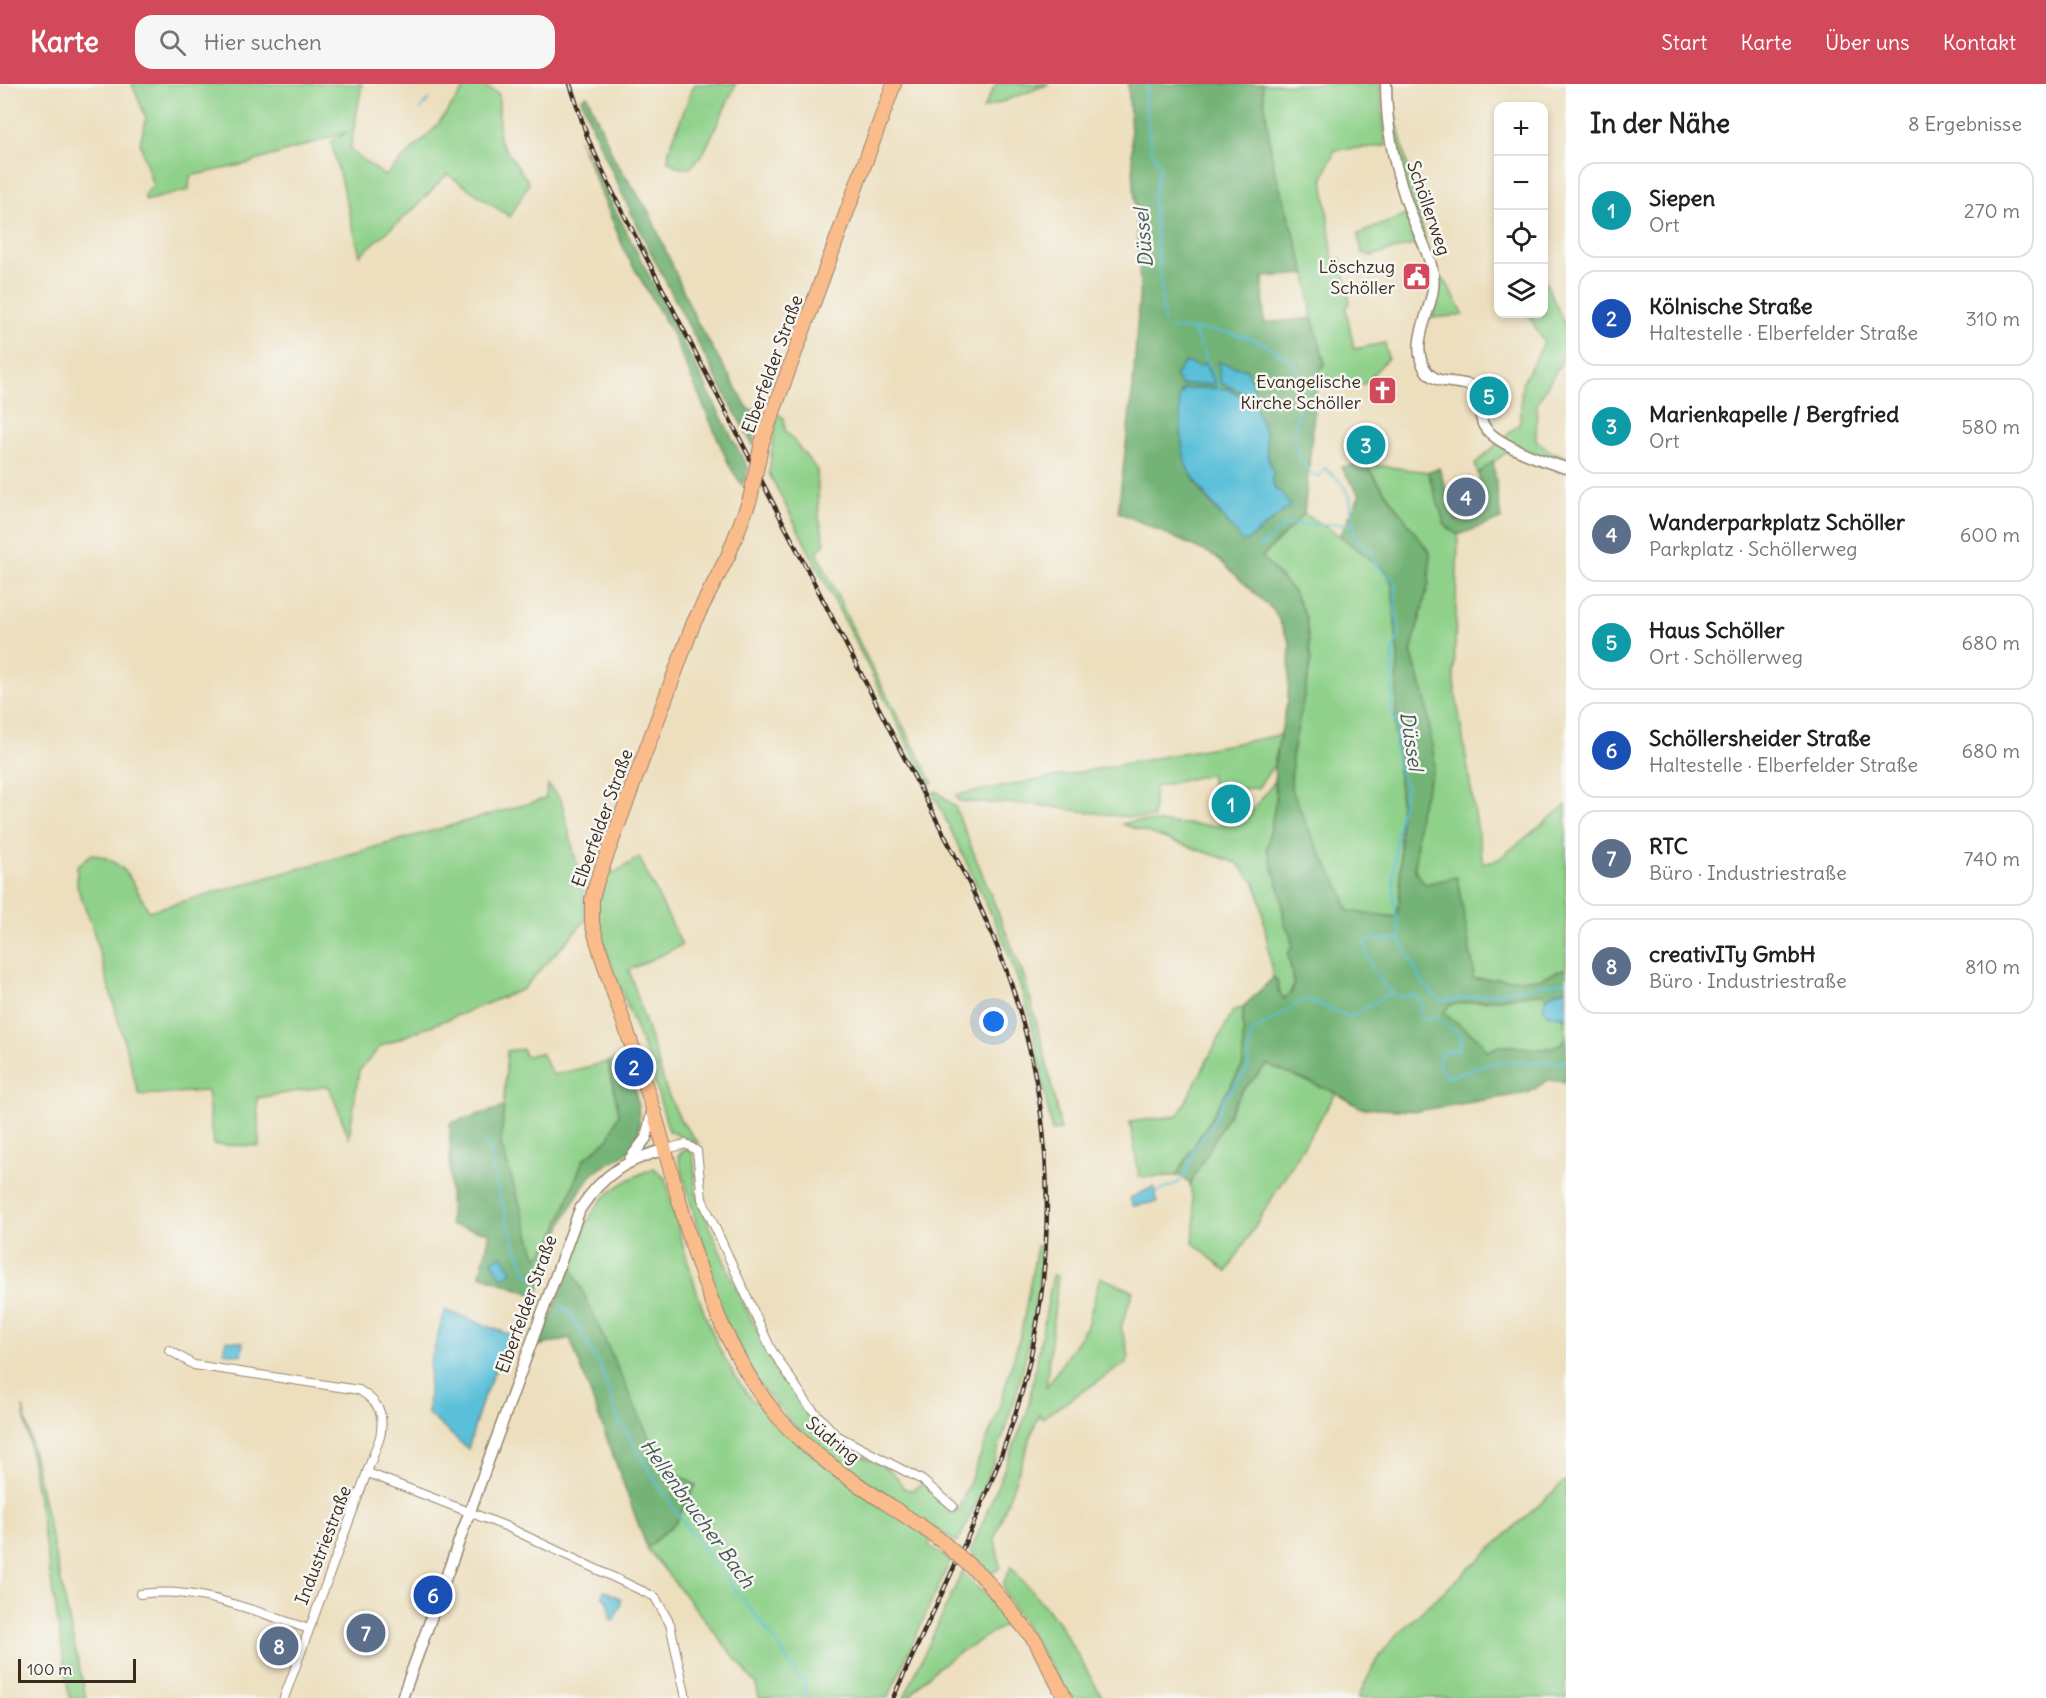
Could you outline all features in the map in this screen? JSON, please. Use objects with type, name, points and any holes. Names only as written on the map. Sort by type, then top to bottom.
[{"type":"main road","name":"Elberfelder Straße","points":[[666,1149],[595,935],[592,923],[592,899],[694,622],[728,556],[750,499],[762,442],[894,84]]},
{"type":"main road","name":"Südring","points":[[666,1149],[698,1267],[721,1325],[751,1381],[781,1420],[828,1462],[939,1539],[984,1578],[1036,1642],[1065,1698]]},
{"type":"street","name":"Schöllerweg","points":[[1386,84],[1387,120],[1398,175],[1434,276],[1420,342],[1420,356],[1424,368],[1437,379],[1474,387],[1483,423],[1495,436],[1531,456],[1566,468]]},
{"type":"street","points":[[628,1161],[646,1138],[653,1108]]},
{"type":"street","points":[[666,1149],[686,1144],[697,1151],[702,1199],[756,1318],[789,1377],[826,1426],[849,1443],[922,1480],[953,1506]]},
{"type":"street","name":"Elberfelder Straße","points":[[402,1698],[580,1209],[601,1181],[628,1161],[666,1149]]},
{"type":"street","points":[[169,1350],[194,1365],[330,1385],[358,1390],[367,1395],[377,1403],[382,1412],[380,1437],[368,1473]]},
{"type":"street","name":"Industriestraße","points":[[284,1698],[368,1473],[470,1512],[566,1553],[654,1598],[670,1624],[686,1698]]},
{"type":"street","name":"Industriestraße","points":[[140,1594],[161,1591],[216,1598],[309,1629]]},
{"type":"green space","points":[[132,84],[362,84],[350,150],[385,176],[434,129],[468,84],[479,84],[499,94],[499,140],[529,183],[510,217],[447,174],[416,207],[360,255],[331,142],[347,132],[246,164],[190,176],[189,190],[145,201],[145,194],[153,186],[140,143],[146,118]]},
{"type":"green space","points":[[694,84],[736,84],[704,152],[690,168],[680,168],[668,161],[669,150]]},
{"type":"green space","points":[[996,84],[1049,84],[983,109]]},
{"type":"green space","points":[[1128,84],[1262,84],[1273,165],[1306,274],[1263,277],[1264,323],[1312,318],[1325,363],[1318,375],[1304,514],[1262,557],[1294,592],[1306,618],[1311,661],[1292,756],[1291,788],[1313,839],[1342,892],[1348,911],[1397,917],[1400,892],[1400,791],[1395,733],[1398,658],[1392,583],[1387,572],[1340,536],[1360,495],[1341,467],[1365,464],[1430,553],[1429,582],[1411,652],[1426,702],[1435,765],[1419,811],[1415,870],[1425,884],[1457,877],[1474,972],[1473,979],[1539,979],[1566,968],[1566,1020],[1549,1008],[1544,993],[1449,1005],[1444,1013],[1480,1040],[1487,1051],[1498,1046],[1551,1048],[1566,1039],[1566,1082],[1548,1080],[1528,1093],[1417,1111],[1361,1108],[1336,1093],[1267,1065],[1241,1092],[1190,1184],[1181,1176],[1176,1176],[1243,1065],[1243,1007],[1273,978],[1277,980],[1279,992],[1284,999],[1291,993],[1294,984],[1288,954],[1292,946],[1291,936],[1284,922],[1281,894],[1267,849],[1276,799],[1274,765],[1288,699],[1290,643],[1275,612],[1215,556],[1118,512],[1133,386],[1140,284]],"holes":[[[1184,389],[1228,389],[1253,402],[1266,434],[1267,454],[1274,474],[1272,479],[1275,489],[1282,493],[1231,527],[1209,502],[1189,467],[1182,438],[1179,402]]]},
{"type":"green space","points":[[1262,84],[1380,84],[1386,146],[1335,150],[1323,178],[1333,259],[1341,258],[1350,302],[1346,309],[1354,349],[1385,343],[1388,358],[1363,385],[1318,375],[1325,363],[1312,318],[1306,274],[1273,165]]},
{"type":"green space","points":[[1389,84],[1392,84],[1394,111],[1425,239],[1409,200],[1394,145]]},
{"type":"green space","points":[[587,95],[615,160],[649,212],[696,320],[749,410],[758,409],[753,446],[662,275],[620,188],[581,99]]},
{"type":"green space","points":[[579,139],[748,469],[742,485],[730,467],[671,331],[626,254]]},
{"type":"green space","points":[[1406,215],[1416,244],[1372,256],[1362,253],[1358,234]]},
{"type":"green space","points":[[1442,278],[1446,282],[1464,315],[1432,318]]},
{"type":"green space","points":[[1548,287],[1566,328],[1566,354],[1537,403],[1536,440],[1550,451],[1566,457],[1566,465],[1551,461],[1543,467],[1507,452],[1478,474],[1475,464],[1520,423],[1522,384],[1544,343],[1530,318],[1548,318]]},
{"type":"green space","points":[[777,414],[784,418],[785,430],[817,470],[819,518],[825,543],[817,552],[862,648],[933,783],[928,784],[769,473]]},
{"type":"green space","points":[[1493,461],[1501,519],[1458,535],[1445,525],[1428,472],[1439,468],[1456,520],[1487,511],[1478,474]]},
{"type":"green space","points":[[1365,464],[1428,472],[1445,525],[1458,535],[1454,683],[1483,863],[1499,859],[1566,805],[1566,968],[1539,979],[1473,979],[1457,877],[1424,884],[1415,870],[1419,811],[1435,765],[1426,702],[1411,652],[1429,582],[1430,554]]},
{"type":"green space","points":[[1304,514],[1366,554],[1386,573],[1392,583],[1398,658],[1395,733],[1400,791],[1400,892],[1397,917],[1348,911],[1342,892],[1313,839],[1291,788],[1292,756],[1311,661],[1306,618],[1294,592],[1262,557]]},
{"type":"green space","points":[[1280,735],[1274,765],[1258,788],[1211,790],[1211,774],[1155,787],[1153,818],[1106,815],[1029,804],[959,801],[956,795]]},
{"type":"green space","points":[[1275,781],[1276,799],[1267,849],[1281,894],[1284,922],[1291,936],[1292,946],[1288,954],[1294,984],[1287,999],[1281,996],[1277,980],[1273,978],[1261,903],[1255,883],[1237,863],[1122,824],[1133,821],[1219,826],[1240,815],[1249,815]]},
{"type":"green space","points":[[548,785],[561,800],[583,888],[585,921],[523,989],[381,1046],[359,1071],[349,1138],[329,1086],[257,1098],[259,1146],[213,1145],[207,1091],[139,1095],[92,926],[77,886],[77,866],[92,854],[114,862],[128,875],[149,911],[545,799]]},
{"type":"green space","points":[[937,791],[955,807],[1025,979],[1061,1130],[1052,1131],[1031,1020],[1004,941],[933,793]]},
{"type":"green space","points":[[639,857],[682,945],[629,970],[667,1092],[681,1121],[699,1144],[669,1131],[647,1057],[603,942],[597,915],[599,893],[611,864],[613,874]]},
{"type":"green space","points":[[1544,993],[1549,1008],[1566,1020],[1566,1039],[1551,1048],[1498,1046],[1487,1051],[1480,1040],[1444,1013],[1449,1005]]},
{"type":"green space","points":[[1243,1007],[1243,1065],[1176,1176],[1139,1177],[1130,1122],[1178,1116],[1233,1011]]},
{"type":"green space","points":[[523,1049],[525,1056],[541,1053],[553,1075],[608,1062],[619,1113],[609,1138],[583,1160],[554,1237],[537,1260],[501,1145],[507,1051]]},
{"type":"green space","points":[[628,1055],[638,1111],[636,1142],[627,1152],[592,1175],[582,1187],[559,1232],[537,1296],[480,1275],[490,1233],[450,1225],[450,1123],[504,1107],[501,1145],[537,1259],[554,1237],[583,1160],[609,1138],[619,1113],[608,1062]]},
{"type":"green space","points":[[1267,1065],[1336,1093],[1227,1272],[1193,1243],[1195,1217],[1190,1184],[1241,1092]]},
{"type":"green space","points":[[685,1149],[691,1151],[693,1156],[697,1195],[731,1278],[772,1358],[804,1408],[832,1437],[887,1469],[905,1489],[912,1490],[922,1484],[953,1513],[958,1510],[997,1415],[1021,1333],[1037,1246],[1042,1246],[1033,1323],[1015,1399],[990,1472],[957,1543],[837,1464],[791,1422],[755,1379],[722,1318],[678,1156]]},
{"type":"green space","points":[[654,1168],[665,1178],[698,1295],[709,1324],[736,1378],[754,1402],[761,1402],[931,1539],[929,1545],[950,1561],[888,1698],[759,1698],[756,1684],[647,1548],[676,1522],[696,1485],[662,1466],[571,1266],[590,1216],[598,1205],[619,1185]]},
{"type":"green space","points":[[571,1266],[662,1466],[696,1485],[676,1522],[647,1548],[570,1338],[539,1346]]},
{"type":"green space","points":[[1053,1275],[1058,1276],[1046,1388],[1087,1326],[1100,1277],[1133,1291],[1121,1327],[1129,1356],[1126,1363],[1042,1418],[1039,1414],[995,1537],[1000,1568],[989,1575],[971,1551],[1027,1413]]},
{"type":"green space","points":[[23,1407],[86,1698],[70,1698]]},
{"type":"green space","points":[[1566,1480],[1566,1698],[1358,1698],[1376,1661],[1396,1635]]},
{"type":"green space","points":[[1011,1567],[1058,1622],[1103,1698],[1070,1698],[1005,1594],[1003,1584]]},
{"type":"green space","points":[[962,1572],[1011,1621],[943,1664],[919,1685],[909,1698],[904,1698]]},
{"type":"water","points":[[1185,362],[1200,367],[1204,363],[1215,384],[1181,385],[1175,376]]},
{"type":"water","points":[[1218,362],[1247,370],[1254,387],[1253,397],[1221,383]]},
{"type":"water","points":[[1184,389],[1228,389],[1253,402],[1266,434],[1267,454],[1274,474],[1272,479],[1275,489],[1282,493],[1290,506],[1243,542],[1205,495],[1186,466],[1182,445],[1179,397]]},
{"type":"water","points":[[1566,989],[1566,1016],[1548,1015],[1543,1007],[1546,999],[1555,992]]},
{"type":"water","points":[[1153,1187],[1158,1202],[1133,1206],[1130,1198]]},
{"type":"water","points":[[502,1255],[512,1271],[505,1277],[501,1277],[492,1261]]},
{"type":"water","points":[[445,1310],[511,1335],[483,1398],[468,1449],[428,1414],[430,1363]]},
{"type":"water","points":[[226,1340],[243,1342],[241,1355],[223,1352]]},
{"type":"water","points":[[604,1590],[621,1599],[621,1605],[613,1621],[610,1619],[609,1603],[602,1596]]},
{"type":"waterway","name":"Düssel","points":[[1149,84],[1145,97],[1151,150],[1160,166],[1153,197],[1164,322]]},
{"type":"waterway","points":[[421,109],[429,99]]},
{"type":"waterway","name":"Düssel","points":[[1171,329],[1214,331],[1242,336],[1267,346],[1294,365],[1301,382],[1295,432],[1298,455],[1313,475],[1319,477],[1325,468],[1342,484],[1350,497],[1354,534],[1359,542],[1372,551],[1375,563],[1396,583],[1395,609],[1400,634],[1393,650],[1392,711],[1397,725],[1395,743],[1397,764],[1406,788],[1400,814],[1394,864],[1394,896],[1400,939],[1374,939],[1365,943],[1371,967],[1386,987],[1398,997],[1416,995],[1422,1005],[1421,1019],[1434,1018],[1461,1034],[1461,1043],[1457,1050],[1442,1052],[1438,1063],[1445,1077],[1494,1063],[1522,1061],[1560,1063],[1566,1060]]},
{"type":"waterway","points":[[1193,330],[1201,346]]},
{"type":"waterway","points":[[1203,351],[1220,390]]},
{"type":"waterway","points":[[1259,544],[1262,547],[1284,525],[1353,524]]},
{"type":"waterway","points":[[1400,939],[1422,982],[1439,1000],[1453,1000],[1566,981]]},
{"type":"waterway","points":[[1307,999],[1350,1017],[1391,993]]},
{"type":"waterway","points":[[1156,1192],[1178,1183],[1186,1175],[1193,1150],[1211,1128],[1225,1097],[1248,1069],[1250,1038],[1254,1031],[1303,1000]]},
{"type":"waterway","name":"Hellenbrucher Bach","points":[[485,1140],[490,1149],[494,1176],[513,1239],[528,1275],[534,1278]]},
{"type":"waterway","name":"Hellenbrucher Bach","points":[[560,1306],[568,1310],[600,1365],[620,1424],[625,1428],[657,1483],[712,1561],[776,1641],[805,1684],[805,1698]]},
{"type":"railway","points":[[570,84],[588,139],[612,191],[969,883],[1005,967],[1029,1047],[1039,1100],[1045,1153],[1047,1206],[1045,1259],[1039,1312],[1029,1364],[1015,1415],[989,1487],[893,1698]]},
{"type":"place","name":"Löschzug Schöller","points":[[1416,276]]},
{"type":"place","name":"Evangelische Kirche Schöller","points":[[1382,391]]},
{"type":"place","name":"Haus Schöller","points":[[1489,396]]},
{"type":"place","name":"Marienkapelle / Bergfried","points":[[1366,445]]},
{"type":"place","name":"Wanderparkplatz Schöller","points":[[1466,497]]},
{"type":"place","name":"Siepen","points":[[1231,804]]},
{"type":"place","name":"Kölnische Straße","points":[[634,1067]]},
{"type":"place","name":"Schöllersheider Straße","points":[[433,1595]]},
{"type":"place","name":"RTC","points":[[366,1633]]},
{"type":"place","name":"creativITy GmbH","points":[[279,1646]]}]
